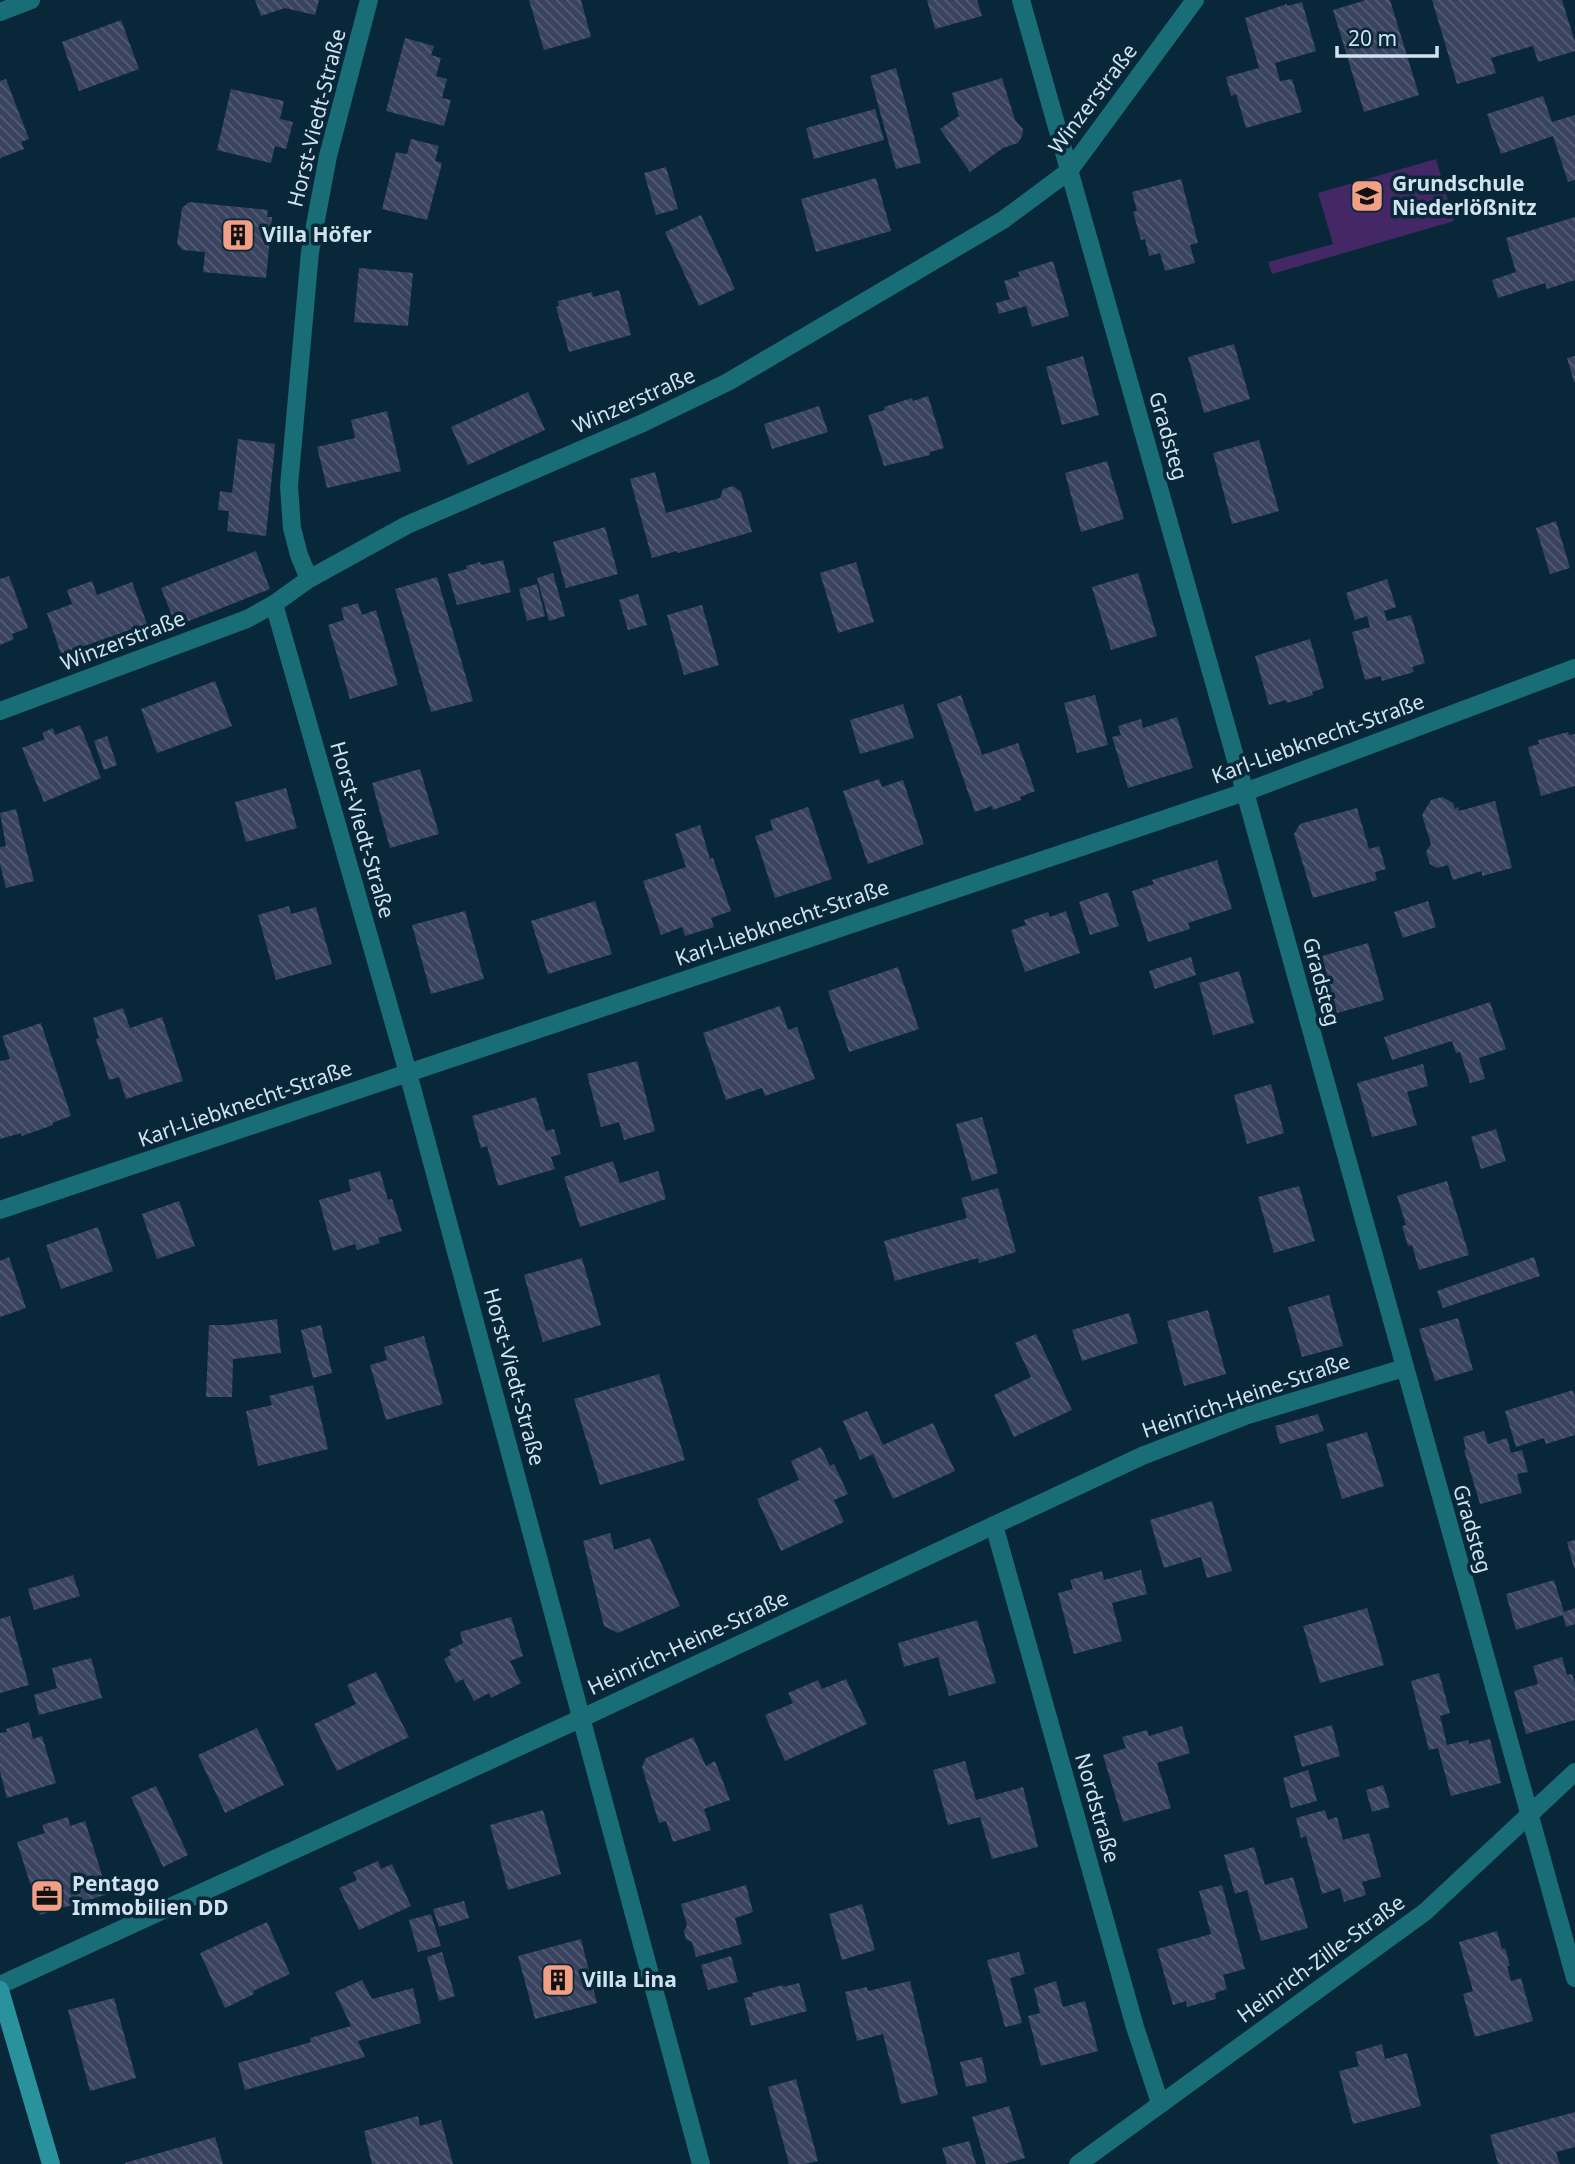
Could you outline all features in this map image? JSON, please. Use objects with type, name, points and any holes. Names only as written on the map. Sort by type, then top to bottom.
[{"type":"street","points":[[0,12],[31,0]]},
{"type":"street","name":"Horst-Viedt-Straße","points":[[309,579],[292,528],[289,486],[310,252],[328,156],[369,0]]},
{"type":"street","name":"Gradsteg","points":[[1021,0],[1575,1978]]},
{"type":"street","name":"Winzerstraße","points":[[0,711],[247,618],[274,604],[309,579],[407,525],[643,423],[728,382],[1003,220],[1069,171],[1195,0]]},
{"type":"street","name":"Horst-Viedt-Straße","points":[[274,604],[408,1073],[701,2164]]},
{"type":"street","name":"Karl-Liebknecht-Straße","points":[[0,1210],[1245,792],[1575,668]]},
{"type":"street","name":"Heinrich-Heine-Straße","points":[[0,1987],[1142,1456],[1223,1424],[1404,1368]]},
{"type":"street","name":"Nordstraße","points":[[994,1525],[1135,2027],[1160,2103]]},
{"type":"street","name":"Heinrich-Zille-Straße","points":[[1078,2164],[1425,1912],[1575,1772]]},
{"type":"street","points":[[0,1987],[51,2164]]},
{"type":"shaded area","points":[[1436,159],[1454,221],[1272,274],[1268,262],[1333,244],[1318,193]]},
{"type":"building","points":[[255,0],[319,0],[315,15],[285,8],[261,16]]},
{"type":"building","points":[[529,0],[581,0],[591,37],[544,50]]},
{"type":"building","points":[[927,0],[977,0],[982,16],[935,29]]},
{"type":"building","points":[[1366,0],[1390,0],[1419,95],[1364,112],[1333,10]]},
{"type":"building","points":[[1432,0],[1562,0],[1575,42],[1575,51],[1538,62],[1533,46],[1491,58],[1496,73],[1457,84]]},
{"type":"building","points":[[1302,2],[1316,51],[1275,63],[1280,81],[1292,79],[1302,112],[1246,128],[1236,94],[1231,96],[1226,77],[1259,68],[1245,18],[1287,4]]},
{"type":"building","points":[[121,20],[139,69],[79,91],[62,42]]},
{"type":"building","points":[[405,38],[434,46],[431,55],[441,58],[436,76],[447,79],[442,98],[451,100],[444,126],[386,111]]},
{"type":"building","points":[[896,68],[921,163],[896,169],[870,76]]},
{"type":"building","points":[[1002,78],[1015,120],[1023,129],[1022,136],[1018,143],[1003,148],[970,172],[940,129],[959,116],[952,93]]},
{"type":"building","points":[[6,79],[29,139],[21,142],[24,149],[0,158],[0,81]]},
{"type":"building","points":[[231,89],[284,101],[280,119],[293,122],[286,149],[275,146],[271,163],[217,150]]},
{"type":"building","points":[[1543,96],[1552,122],[1575,115],[1575,180],[1568,182],[1553,136],[1501,154],[1487,114]]},
{"type":"building","points":[[875,109],[884,140],[814,159],[806,128]]},
{"type":"building","points":[[411,139],[439,146],[435,161],[442,163],[427,220],[382,209],[396,152],[407,154]]},
{"type":"building","points":[[666,167],[678,209],[656,215],[644,173]]},
{"type":"building","points":[[876,178],[891,231],[816,252],[801,199]]},
{"type":"building","points":[[1181,179],[1198,243],[1190,245],[1195,263],[1165,271],[1160,253],[1149,256],[1145,239],[1141,240],[1133,212],[1137,211],[1132,192]]},
{"type":"building","name":"Villa Höfer","points":[[189,202],[268,210],[267,217],[272,217],[266,278],[203,272],[205,252],[183,250],[177,244],[182,208]]},
{"type":"building","points":[[701,215],[735,289],[699,306],[665,232]]},
{"type":"building","points":[[1575,217],[1575,280],[1547,289],[1545,283],[1498,298],[1492,280],[1516,272],[1506,238]]},
{"type":"building","points":[[1053,261],[1069,316],[1032,327],[1026,306],[999,314],[996,303],[1010,299],[1004,281],[1020,276],[1018,272]]},
{"type":"building","points":[[359,268],[413,273],[408,326],[354,322]]},
{"type":"building","points":[[619,290],[631,335],[569,352],[556,307],[559,306],[558,301],[592,292],[593,297]]},
{"type":"building","points":[[1234,344],[1250,399],[1204,413],[1188,357]]},
{"type":"building","points":[[1083,356],[1099,415],[1062,425],[1046,367]]},
{"type":"building","points":[[1575,356],[1575,382],[1574,382],[1567,358]]},
{"type":"building","points":[[528,392],[545,430],[468,465],[451,427]]},
{"type":"building","points":[[928,396],[944,448],[930,452],[930,455],[884,466],[868,415],[912,398],[913,401]]},
{"type":"building","points":[[819,406],[828,432],[772,449],[764,424]]},
{"type":"building","points":[[387,411],[401,471],[327,488],[317,447],[355,438],[351,420]]},
{"type":"building","points":[[238,439],[275,444],[266,536],[227,531],[229,511],[218,510],[220,491],[232,493]]},
{"type":"building","points":[[1259,440],[1279,511],[1232,524],[1213,453]]},
{"type":"building","points":[[1107,461],[1124,519],[1081,532],[1065,473]]},
{"type":"building","points":[[655,472],[666,513],[720,498],[723,489],[733,486],[741,492],[752,532],[652,558],[630,479]]},
{"type":"building","points":[[1556,521],[1570,568],[1550,574],[1536,528]]},
{"type":"building","points":[[605,527],[618,574],[566,588],[553,542]]},
{"type":"building","points":[[256,551],[270,589],[176,626],[161,588]]},
{"type":"building","points":[[503,560],[511,592],[457,605],[448,574],[480,562],[481,565]]},
{"type":"building","points":[[856,562],[874,622],[838,633],[820,573]]},
{"type":"building","points":[[553,573],[565,616],[549,621],[537,578]]},
{"type":"building","points":[[1138,573],[1157,636],[1111,650],[1092,587]]},
{"type":"building","points":[[9,576],[28,628],[12,634],[14,639],[0,645],[0,579]]},
{"type":"building","points":[[437,577],[473,701],[431,712],[395,589]]},
{"type":"building","points":[[1387,579],[1396,607],[1384,611],[1387,621],[1411,615],[1425,663],[1412,667],[1414,672],[1382,681],[1381,676],[1365,680],[1352,632],[1370,627],[1367,616],[1355,620],[1346,593]]},
{"type":"building","points":[[92,581],[97,595],[132,582],[147,624],[61,654],[47,613],[72,604],[67,590]]},
{"type":"building","points":[[537,584],[545,616],[527,621],[519,589]]},
{"type":"building","points":[[638,594],[647,625],[628,630],[619,600]]},
{"type":"building","points":[[358,603],[362,615],[376,610],[398,685],[350,699],[328,625],[344,620],[341,608]]},
{"type":"building","points":[[702,605],[719,665],[684,675],[667,615]]},
{"type":"building","points":[[1310,639],[1324,688],[1312,692],[1313,695],[1269,705],[1255,656]]},
{"type":"building","points":[[215,681],[232,726],[157,753],[141,709]]},
{"type":"building","points":[[961,695],[982,755],[1018,743],[1035,791],[1020,797],[1021,800],[993,810],[992,806],[975,812],[937,704]]},
{"type":"building","points":[[1095,695],[1108,745],[1077,753],[1064,703]]},
{"type":"building","points":[[903,704],[914,738],[860,754],[850,720]]},
{"type":"building","points":[[1177,717],[1193,768],[1128,788],[1112,737],[1121,735],[1118,726],[1141,719],[1143,728]]},
{"type":"building","points":[[80,725],[101,778],[44,802],[22,748],[45,739],[42,733],[53,728],[55,735]]},
{"type":"building","points":[[1568,732],[1569,735],[1575,734],[1575,786],[1541,796],[1528,747],[1539,744],[1538,740]]},
{"type":"building","points":[[107,736],[117,765],[104,770],[94,741]]},
{"type":"building","points":[[420,769],[439,834],[390,848],[372,783]]},
{"type":"building","points":[[879,779],[882,787],[903,780],[924,844],[868,864],[843,791]]},
{"type":"building","points":[[286,788],[297,828],[246,842],[235,802]]},
{"type":"building","points":[[1442,797],[1453,803],[1455,809],[1458,807],[1459,811],[1495,801],[1512,868],[1482,876],[1482,871],[1453,880],[1448,865],[1437,868],[1430,864],[1426,852],[1431,844],[1422,815],[1431,800]]},
{"type":"building","points":[[808,807],[832,879],[775,898],[755,836],[773,830],[770,820]]},
{"type":"building","points":[[1357,808],[1369,849],[1379,846],[1386,869],[1375,872],[1377,880],[1313,898],[1294,834],[1300,824]]},
{"type":"building","points":[[16,809],[34,881],[6,888],[0,864],[0,847],[6,846],[0,813]]},
{"type":"building","points":[[700,825],[710,859],[713,858],[731,911],[711,918],[714,927],[685,936],[682,927],[661,935],[643,881],[686,867],[675,834]]},
{"type":"building","points":[[1217,860],[1232,909],[1188,923],[1190,929],[1148,942],[1132,891],[1154,884],[1152,880]]},
{"type":"building","points":[[1108,892],[1119,926],[1090,935],[1079,902]]},
{"type":"building","points":[[595,901],[612,954],[548,974],[531,921]]},
{"type":"building","points":[[1428,901],[1436,927],[1403,938],[1394,912]]},
{"type":"building","points":[[289,906],[291,914],[316,907],[332,964],[276,980],[258,915]]},
{"type":"building","points":[[465,911],[484,979],[431,994],[412,925]]},
{"type":"building","points":[[1066,911],[1080,953],[1025,972],[1011,930],[1026,925],[1024,920],[1048,912],[1050,917]]},
{"type":"building","points":[[1368,943],[1384,1000],[1337,1013],[1322,956]]},
{"type":"building","points":[[1191,957],[1196,975],[1155,989],[1149,971]]},
{"type":"building","points":[[898,967],[919,1029],[849,1052],[828,991]]},
{"type":"building","points":[[1239,971],[1254,1023],[1213,1035],[1199,983]]},
{"type":"building","points":[[1490,1002],[1506,1049],[1479,1058],[1485,1079],[1470,1083],[1460,1052],[1456,1053],[1452,1041],[1392,1060],[1384,1037]]},
{"type":"building","points":[[780,1006],[788,1030],[797,1027],[815,1079],[765,1096],[762,1088],[726,1100],[703,1033]]},
{"type":"building","points":[[123,1008],[130,1028],[162,1017],[183,1081],[126,1099],[119,1077],[109,1080],[96,1039],[99,1038],[93,1018]]},
{"type":"building","points":[[41,1023],[71,1116],[22,1136],[21,1133],[0,1139],[0,1061],[10,1059],[2,1036]]},
{"type":"building","points":[[637,1061],[655,1131],[624,1140],[619,1122],[601,1127],[587,1074]]},
{"type":"building","points":[[1423,1064],[1428,1086],[1407,1092],[1417,1125],[1372,1137],[1357,1083]]},
{"type":"building","points":[[1271,1084],[1284,1133],[1247,1144],[1234,1095]]},
{"type":"building","points":[[536,1097],[546,1131],[554,1129],[561,1154],[551,1157],[555,1169],[498,1186],[487,1146],[481,1148],[472,1116]]},
{"type":"building","points":[[982,1117],[998,1173],[972,1181],[956,1124]]},
{"type":"building","points":[[1496,1129],[1506,1161],[1481,1169],[1471,1137]]},
{"type":"building","points":[[613,1161],[620,1183],[658,1171],[666,1199],[580,1227],[564,1177]]},
{"type":"building","points":[[380,1171],[388,1200],[392,1199],[402,1231],[378,1238],[380,1243],[357,1250],[355,1244],[333,1251],[319,1200],[351,1191],[348,1180]]},
{"type":"building","points":[[1447,1181],[1469,1255],[1419,1270],[1412,1245],[1408,1246],[1402,1226],[1406,1225],[1397,1196]]},
{"type":"building","points":[[1299,1186],[1315,1241],[1274,1253],[1258,1197]]},
{"type":"building","points":[[998,1188],[1016,1252],[979,1263],[978,1258],[895,1281],[884,1241],[967,1218],[961,1198]]},
{"type":"building","points":[[179,1201],[195,1246],[157,1259],[142,1214]]},
{"type":"building","points":[[98,1227],[113,1271],[61,1289],[46,1245]]},
{"type":"building","points":[[9,1257],[26,1308],[0,1317],[0,1261]]},
{"type":"building","points":[[1534,1257],[1540,1276],[1443,1308],[1437,1291]]},
{"type":"building","points":[[582,1258],[601,1325],[543,1342],[524,1275]]},
{"type":"building","points":[[1329,1295],[1343,1346],[1302,1357],[1288,1307]]},
{"type":"building","points":[[1208,1310],[1226,1374],[1184,1386],[1167,1321]]},
{"type":"building","points":[[1129,1313],[1138,1343],[1082,1361],[1072,1330]]},
{"type":"building","points":[[1458,1318],[1473,1370],[1435,1381],[1419,1329]]},
{"type":"building","points":[[277,1319],[281,1353],[233,1359],[232,1397],[206,1397],[209,1325]]},
{"type":"building","points":[[321,1325],[332,1373],[313,1378],[301,1330]]},
{"type":"building","points":[[1036,1334],[1072,1410],[1014,1437],[994,1395],[1031,1377],[1015,1343]]},
{"type":"building","points":[[424,1336],[443,1404],[386,1420],[370,1365],[387,1360],[384,1347]]},
{"type":"building","points":[[659,1374],[685,1460],[600,1485],[574,1399]]},
{"type":"building","points":[[313,1385],[328,1449],[258,1466],[246,1411],[272,1405],[269,1396]]},
{"type":"building","points":[[1573,1390],[1575,1435],[1546,1444],[1544,1438],[1516,1447],[1505,1411]]},
{"type":"building","points":[[867,1411],[883,1445],[933,1423],[955,1471],[893,1499],[873,1454],[860,1460],[843,1421]]},
{"type":"building","points":[[1318,1414],[1324,1431],[1280,1444],[1275,1426]]},
{"type":"building","points":[[1484,1431],[1488,1444],[1507,1438],[1511,1453],[1522,1450],[1528,1472],[1517,1474],[1522,1493],[1480,1504],[1464,1450],[1463,1437]]},
{"type":"building","points":[[1367,1432],[1384,1486],[1342,1499],[1326,1444]]},
{"type":"building","points":[[821,1447],[830,1466],[834,1464],[848,1494],[834,1500],[844,1522],[781,1551],[757,1499],[799,1480],[791,1461]]},
{"type":"building","points":[[1212,1501],[1232,1571],[1207,1578],[1201,1557],[1164,1568],[1150,1520]]},
{"type":"building","points":[[610,1533],[614,1550],[650,1538],[680,1606],[618,1633],[604,1626],[583,1541]]},
{"type":"building","points":[[1575,1540],[1575,1568],[1574,1568],[1567,1542]]},
{"type":"building","points":[[1141,1570],[1147,1594],[1112,1603],[1122,1641],[1074,1654],[1058,1593],[1073,1589],[1070,1580],[1102,1571],[1104,1580]]},
{"type":"building","points":[[73,1575],[80,1596],[34,1610],[28,1589]]},
{"type":"building","points":[[1554,1580],[1564,1612],[1575,1608],[1575,1624],[1566,1627],[1563,1615],[1516,1630],[1506,1594]]},
{"type":"building","points":[[1367,1608],[1384,1665],[1320,1683],[1303,1626]]},
{"type":"building","points":[[10,1616],[29,1685],[0,1693],[0,1619]]},
{"type":"building","points":[[511,1617],[523,1656],[510,1661],[521,1683],[491,1698],[489,1693],[474,1701],[463,1679],[456,1683],[444,1659],[451,1655],[449,1650],[463,1643],[460,1632]]},
{"type":"building","points":[[977,1620],[996,1683],[949,1696],[938,1657],[904,1667],[898,1643]]},
{"type":"building","points":[[1562,1657],[1567,1675],[1572,1674],[1575,1683],[1575,1720],[1526,1734],[1514,1691],[1538,1684],[1533,1666]]},
{"type":"building","points":[[91,1658],[102,1698],[39,1715],[34,1695],[57,1688],[52,1668]]},
{"type":"building","points":[[376,1672],[409,1737],[337,1771],[314,1724],[356,1704],[347,1685]]},
{"type":"building","points":[[1439,1673],[1450,1713],[1440,1716],[1447,1745],[1490,1739],[1501,1783],[1451,1796],[1438,1748],[1429,1750],[1411,1681]]},
{"type":"building","points":[[846,1679],[867,1724],[785,1761],[765,1715],[793,1703],[788,1693],[818,1680],[822,1689]]},
{"type":"building","points":[[29,1722],[33,1739],[42,1736],[56,1783],[7,1798],[0,1772],[0,1733]]},
{"type":"building","points":[[1332,1725],[1340,1756],[1302,1767],[1294,1736]]},
{"type":"building","points":[[1182,1726],[1190,1753],[1157,1763],[1171,1808],[1123,1822],[1103,1755],[1126,1748],[1122,1737],[1147,1730],[1149,1736]]},
{"type":"building","points":[[257,1728],[284,1785],[225,1813],[198,1755]]},
{"type":"building","points":[[693,1737],[706,1766],[715,1761],[730,1800],[704,1809],[711,1830],[673,1842],[666,1821],[659,1823],[642,1767],[646,1758]]},
{"type":"building","points":[[965,1761],[976,1800],[1023,1787],[1038,1847],[992,1859],[980,1817],[948,1825],[933,1770]]},
{"type":"building","points":[[1308,1770],[1317,1801],[1291,1808],[1283,1778]]},
{"type":"building","points":[[1383,1785],[1390,1807],[1372,1812],[1366,1790]]},
{"type":"building","points":[[156,1786],[188,1855],[163,1867],[131,1797]]},
{"type":"building","points":[[543,1810],[561,1874],[508,1890],[490,1825]]},
{"type":"building","points":[[1325,1810],[1328,1820],[1337,1817],[1343,1840],[1369,1833],[1381,1877],[1362,1882],[1366,1895],[1344,1902],[1340,1888],[1322,1894],[1306,1836],[1301,1838],[1296,1818]]},
{"type":"building","points":[[68,1817],[70,1826],[85,1821],[108,1894],[40,1915],[17,1842],[45,1833],[42,1825]]},
{"type":"building","points":[[1254,1847],[1265,1885],[1293,1877],[1308,1928],[1261,1941],[1247,1890],[1235,1894],[1224,1855]]},
{"type":"building","points":[[378,1861],[381,1869],[392,1864],[411,1906],[359,1930],[339,1888],[357,1880],[353,1872]]},
{"type":"building","points":[[746,1885],[753,1912],[735,1918],[742,1944],[696,1957],[692,1942],[686,1939],[684,1931],[687,1925],[681,1904]]},
{"type":"building","points":[[1222,1885],[1245,1969],[1223,1975],[1227,1989],[1215,1993],[1216,1999],[1187,2007],[1186,2001],[1173,2005],[1157,1949],[1211,1934],[1199,1891]]},
{"type":"building","points":[[464,1901],[469,1918],[439,1927],[433,1909]]},
{"type":"building","points":[[862,1904],[875,1950],[842,1960],[829,1914]]},
{"type":"building","points":[[431,1914],[441,1946],[418,1952],[409,1920]]},
{"type":"building","points":[[267,1922],[290,1974],[225,2008],[200,1953]]},
{"type":"building","points":[[1497,1931],[1502,1949],[1505,1948],[1511,1981],[1521,1978],[1533,2021],[1475,2037],[1463,1994],[1473,1991],[1459,1942]]},
{"type":"building","name":"Villa Lina","points":[[581,1939],[597,2003],[535,2019],[518,1956]]},
{"type":"building","points":[[442,1952],[455,1996],[439,2001],[427,1957]]},
{"type":"building","points":[[1019,1952],[1025,1974],[1010,1978],[1022,2023],[1005,2027],[987,1960]]},
{"type":"building","points":[[731,1956],[738,1982],[708,1990],[701,1965]]},
{"type":"building","points":[[362,1980],[372,1999],[413,1988],[421,2023],[358,2041],[365,2057],[245,2090],[238,2063],[311,2042],[310,2038],[351,2026],[335,1992]]},
{"type":"building","points":[[910,1981],[938,2095],[901,2104],[883,2034],[857,2041],[845,1992],[867,1987],[868,1991]]},
{"type":"building","points":[[1056,1981],[1063,2007],[1085,2001],[1098,2051],[1041,2066],[1028,2016],[1040,2013],[1034,1988]]},
{"type":"building","points":[[799,1983],[807,2011],[751,2026],[744,1998],[753,1996],[752,1993]]},
{"type":"building","points":[[114,1998],[136,2078],[90,2091],[68,2010]]},
{"type":"building","points":[[1382,2044],[1385,2059],[1407,2053],[1421,2106],[1353,2124],[1339,2071],[1359,2066],[1355,2052]]},
{"type":"building","points":[[982,2057],[987,2082],[966,2087],[960,2062]]},
{"type":"building","points":[[796,2079],[818,2161],[805,2164],[789,2164],[768,2087]]},
{"type":"building","points":[[1009,2106],[1025,2158],[1004,2164],[986,2164],[972,2117]]},
{"type":"building","points":[[1575,2112],[1575,2147],[1556,2152],[1560,2164],[1498,2164],[1490,2135]]},
{"type":"building","points":[[418,2116],[420,2126],[441,2120],[453,2164],[372,2164],[364,2131]]},
{"type":"building","points":[[215,2137],[223,2164],[125,2164],[125,2163]]},
{"type":"building","points":[[969,2141],[976,2164],[947,2164],[942,2148]]},
{"type":"place","name":"Grundschule Niederlößnitz","points":[[1367,196]]},
{"type":"place","name":"Villa Höfer","points":[[238,235]]},
{"type":"place","name":"Pentago Immobilien DD","points":[[47,1896]]},
{"type":"place","name":"Villa Lina","points":[[558,1980]]}]
